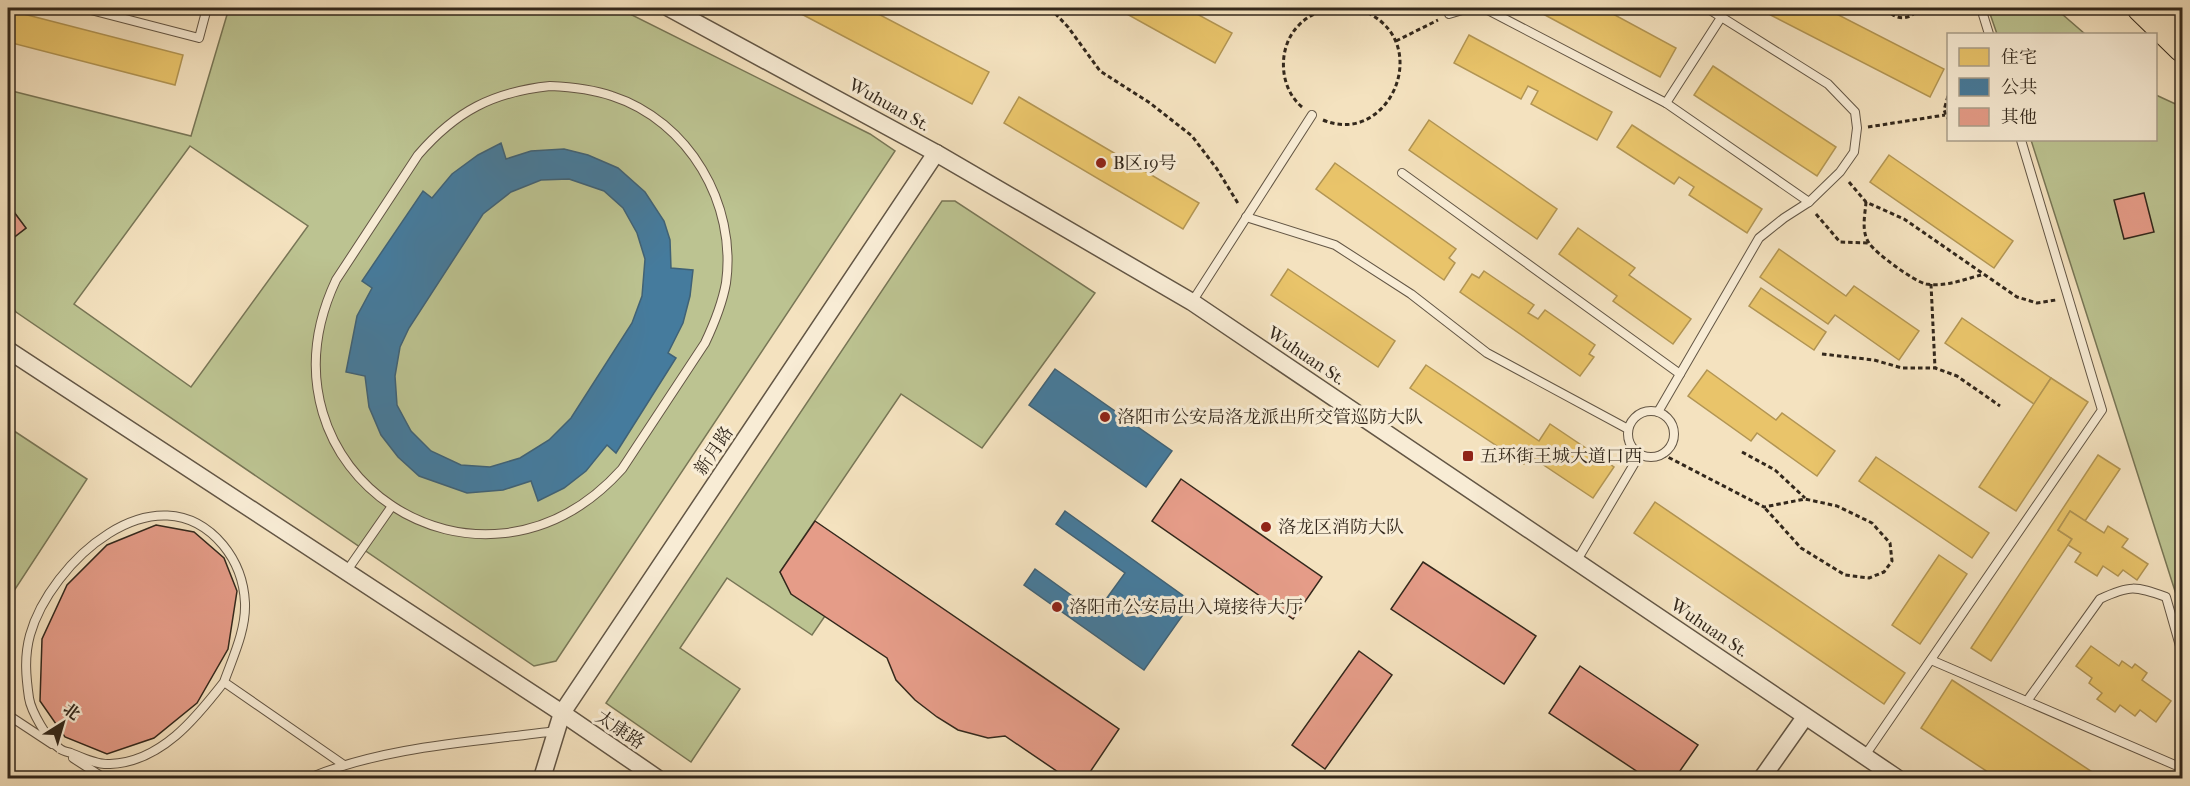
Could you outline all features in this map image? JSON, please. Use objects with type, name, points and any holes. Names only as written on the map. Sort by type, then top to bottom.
[{"type":"highway","points":[[2153,11],[2182,26]]},
{"type":"main road","points":[[2153,11],[2182,48]]},
{"type":"street","name":"Wuhuan St.","points":[[669,8],[936,153],[1192,302],[1897,778]]},
{"type":"street","name":"新月路","points":[[542,778],[562,713],[936,153]]},
{"type":"street","name":"太康路","points":[[8,350],[562,713],[657,778]]},
{"type":"street","points":[[1761,778],[1805,717]]},
{"type":"lane","points":[[83,8],[199,38],[207,8]]},
{"type":"lane","points":[[1449,14],[1469,8]]},
{"type":"lane","points":[[1484,8],[1666,103],[1809,202]]},
{"type":"lane","points":[[1658,412],[1759,238],[1809,202],[1840,172],[1854,152],[1857,128],[1855,112],[1828,84],[1707,8]]},
{"type":"lane","points":[[1981,8],[1989,33]]},
{"type":"lane","points":[[1666,103],[1722,16]]},
{"type":"lane","points":[[550,86],[593,90],[614,96],[653,117],[685,145],[709,180],[720,210],[727,241],[726,284],[714,325],[705,344],[622,469],[589,501],[548,523],[526,530],[480,534],[457,532],[423,522],[392,506],[357,476],[332,437],[317,393],[316,346],[319,324],[336,280],[418,155],[448,124],[466,111],[507,93],[528,88],[550,86]]},
{"type":"lane","points":[[1192,302],[1312,115]]},
{"type":"lane","points":[[1864,757],[2102,410],[2021,141]]},
{"type":"lane","points":[[1402,173],[1680,374]]},
{"type":"lane","points":[[1246,217],[1335,245],[1411,294],[1487,353],[1628,429]]},
{"type":"lane","points":[[1643,412],[1658,412],[1670,421],[1674,435],[1672,442],[1662,454],[1655,457],[1640,454],[1630,444],[1628,429],[1636,416],[1643,412]]},
{"type":"lane","points":[[1576,562],[1640,454]]},
{"type":"lane","points":[[346,572],[392,506]]},
{"type":"lane","points":[[160,516],[181,518],[201,525],[218,539],[233,557],[242,581],[245,604],[239,640],[224,682],[201,712],[180,733],[157,749],[133,760],[108,765],[57,748],[41,726],[30,703],[25,670],[30,635],[59,578],[103,536],[125,524],[144,518],[160,516]]},
{"type":"lane","points":[[2027,701],[2100,599],[2117,591],[2139,587],[2166,597],[2182,653]]},
{"type":"lane","points":[[1931,660],[2182,768]]},
{"type":"lane","points":[[224,682],[344,765]]},
{"type":"lane","points":[[8,715],[104,778]]},
{"type":"lane","points":[[309,778],[344,765],[414,749],[556,731]]},
{"type":"path","points":[[1050,8],[1068,27],[1100,71],[1150,103],[1192,136],[1217,169],[1246,217]]},
{"type":"path","points":[[1330,8],[1312,14],[1297,27],[1287,45],[1283,65],[1286,84],[1296,102],[1312,115],[1329,123],[1347,124],[1365,119],[1381,109],[1393,95],[1400,78],[1401,59],[1396,41],[1385,26],[1371,14],[1353,8]]},
{"type":"path","points":[[1886,8],[1892,15],[1904,18],[1915,14],[1919,8]]},
{"type":"path","points":[[1396,41],[1449,14]]},
{"type":"path","points":[[1947,98],[1944,104],[1947,118]]},
{"type":"path","points":[[1857,128],[1945,115]]},
{"type":"path","points":[[1840,172],[1866,202],[1904,219],[2017,297],[2037,303],[2051,302],[2068,296]]},
{"type":"path","points":[[1809,202],[1820,221],[1840,242],[1869,243]]},
{"type":"path","points":[[1866,202],[1863,224],[1869,243],[1890,263],[1924,284],[1949,285],[1982,274]]},
{"type":"path","points":[[1931,284],[1935,368]]},
{"type":"path","points":[[1822,354],[1874,360],[1902,368],[1935,368],[1957,376],[2000,406]]},
{"type":"path","points":[[1742,452],[1775,470],[1805,499]]},
{"type":"path","points":[[1662,454],[1764,507],[1801,548],[1845,575],[1869,578],[1884,572],[1892,561],[1890,543],[1872,523],[1837,506],[1805,499],[1764,507]]},
{"type":"green space","points":[[229,8],[618,8],[870,134],[895,151],[556,661],[534,666],[16,312],[8,301],[8,242],[26,228],[8,204],[8,90],[191,136]],"holes":[[[190,146],[308,226],[191,387],[74,304]]]},
{"type":"green space","points":[[1988,8],[2055,8],[2084,33],[1997,33]]},
{"type":"green space","points":[[2157,95],[2182,107],[2182,613],[2031,141],[2157,141]]},
{"type":"green space","points":[[942,201],[955,201],[1095,293],[982,448],[901,394],[780,572],[792,594],[825,616],[812,635],[727,578],[680,648],[740,689],[691,762],[606,703]]},
{"type":"green space","points":[[8,427],[87,479],[8,600]]},
{"type":"building: 住宅","points":[[790,8],[867,8],[989,72],[972,104]]},
{"type":"building: 住宅","points":[[1116,8],[1186,8],[1232,33],[1215,63]]},
{"type":"building: 住宅","points":[[1532,8],[1602,8],[1676,48],[1660,77]]},
{"type":"building: 住宅","points":[[1757,8],[1825,8],[1944,69],[1930,97]]},
{"type":"building: 住宅","points":[[8,10],[183,55],[175,85],[8,42]]},
{"type":"building: 住宅","points":[[1469,35],[1612,112],[1597,140],[1531,104],[1538,91],[1528,86],[1521,99],[1454,63]]},
{"type":"building: 住宅","points":[[1713,66],[1836,147],[1817,176],[1694,95]]},
{"type":"building: 住宅","name":"B区19号","points":[[1019,97],[1199,203],[1183,229],[1004,123]]},
{"type":"building: 住宅","points":[[1429,120],[1557,209],[1537,239],[1409,150]]},
{"type":"building: 住宅","points":[[1632,125],[1762,209],[1747,233],[1689,195],[1694,187],[1679,177],[1674,184],[1617,147]]},
{"type":"building: 住宅","points":[[1889,155],[2013,241],[1994,268],[1870,182]]},
{"type":"building: 住宅","points":[[1335,163],[1456,249],[1449,258],[1455,263],[1444,280],[1316,189]]},
{"type":"building: 住宅","points":[[1578,228],[1635,268],[1629,275],[1691,319],[1673,344],[1613,301],[1617,296],[1559,254]]},
{"type":"building: 住宅","points":[[1779,249],[1846,296],[1854,286],[1919,331],[1899,360],[1835,315],[1828,324],[1760,277]]},
{"type":"building: 住宅","points":[[1288,269],[1395,341],[1378,367],[1271,295]]},
{"type":"building: 住宅","points":[[1484,271],[1534,305],[1528,313],[1538,319],[1545,310],[1595,345],[1589,354],[1594,357],[1580,376],[1460,292],[1472,274],[1479,278]]},
{"type":"building: 住宅","points":[[1761,288],[1826,332],[1814,350],[1749,306]]},
{"type":"building: 住宅","points":[[1962,318],[2051,378],[2034,404],[1945,343]]},
{"type":"building: 住宅","points":[[1426,365],[1539,441],[1550,424],[1614,467],[1593,498],[1530,456],[1524,464],[1410,388]]},
{"type":"building: 住宅","points":[[1707,370],[1776,420],[1782,413],[1835,451],[1817,476],[1757,433],[1751,441],[1688,396]]},
{"type":"building: 住宅","points":[[2051,378],[2088,402],[2016,511],[1979,487]]},
{"type":"building: 住宅","points":[[2098,455],[2120,469],[2085,521],[2070,511],[2058,530],[2072,539],[1991,661],[1971,648]]},
{"type":"building: 住宅","points":[[1876,457],[1989,533],[1972,558],[1859,481]]},
{"type":"building: 住宅","points":[[1655,502],[1905,673],[1884,704],[1634,533]]},
{"type":"building: 住宅","points":[[2070,511],[2104,533],[2108,526],[2128,539],[2122,547],[2148,564],[2137,580],[2123,570],[2118,576],[2103,566],[2097,576],[2075,562],[2081,553],[2068,545],[2072,539],[2058,530]]},
{"type":"building: 住宅","points":[[1939,555],[1967,574],[1920,644],[1892,625]]},
{"type":"building: 住宅","points":[[2091,646],[2119,666],[2122,661],[2132,668],[2135,664],[2147,673],[2142,680],[2171,701],[2156,722],[2140,710],[2135,716],[2120,705],[2115,712],[2097,699],[2102,693],[2089,683],[2092,678],[2076,666]]},
{"type":"building: 住宅","points":[[1952,680],[2097,775],[2094,778],[1997,778],[1921,728]]},
{"type":"building: 公共","points":[[501,143],[506,159],[531,151],[564,149],[588,155],[618,168],[645,192],[664,221],[670,240],[671,268],[693,270],[690,296],[683,323],[668,353],[676,358],[616,453],[607,445],[586,471],[564,488],[538,501],[531,481],[503,490],[467,493],[419,476],[398,457],[381,435],[369,407],[365,376],[346,372],[357,316],[372,288],[362,281],[423,191],[432,198],[452,174],[478,155]],"holes":[[[569,179],[604,191],[623,208],[637,233],[645,259],[642,296],[632,323],[571,418],[549,440],[520,458],[490,467],[461,465],[431,451],[411,431],[397,405],[395,376],[400,347],[409,328],[483,214],[511,192],[541,180]]]},
{"type":"building: 公共","points":[[1055,369],[1172,451],[1146,487],[1029,405]]},
{"type":"building: 公共","points":[[1065,511],[1192,602],[1144,670],[1024,585],[1035,569],[1096,613],[1125,573],[1056,524]]},
{"type":"building: 其他","points":[[2144,193],[2154,232],[2124,239],[2114,200]]},
{"type":"building: 其他","points":[[8,204],[26,228],[8,242]]},
{"type":"building: 其他","points":[[1181,479],[1322,577],[1293,619],[1152,521]]},
{"type":"building: 其他","points":[[815,521],[1119,729],[1086,778],[1067,778],[1005,736],[988,738],[958,730],[937,717],[915,700],[896,680],[887,658],[791,594],[780,572]]},
{"type":"building: 其他","points":[[156,525],[194,532],[224,558],[237,591],[228,649],[197,703],[154,738],[107,754],[65,737],[40,701],[42,639],[67,585],[107,545]]},
{"type":"building: 其他","points":[[1423,562],[1536,636],[1504,684],[1391,609]]},
{"type":"building: 其他","points":[[1359,651],[1392,675],[1325,769],[1292,745]]},
{"type":"building: 其他","points":[[1580,666],[1698,745],[1675,778],[1647,778],[1549,713]]},
{"type":"place","name":"B区19号","points":[[1101,163]]},
{"type":"place","name":"洛阳市公安局洛龙派出所交管巡防大队","points":[[1105,417]]},
{"type":"place","name":"五环街王城大道口西","points":[[1468,456]]},
{"type":"place","name":"洛龙区消防大队","points":[[1266,527]]},
{"type":"place","name":"洛阳市公安局出入境接待大厅","points":[[1057,607]]}]
